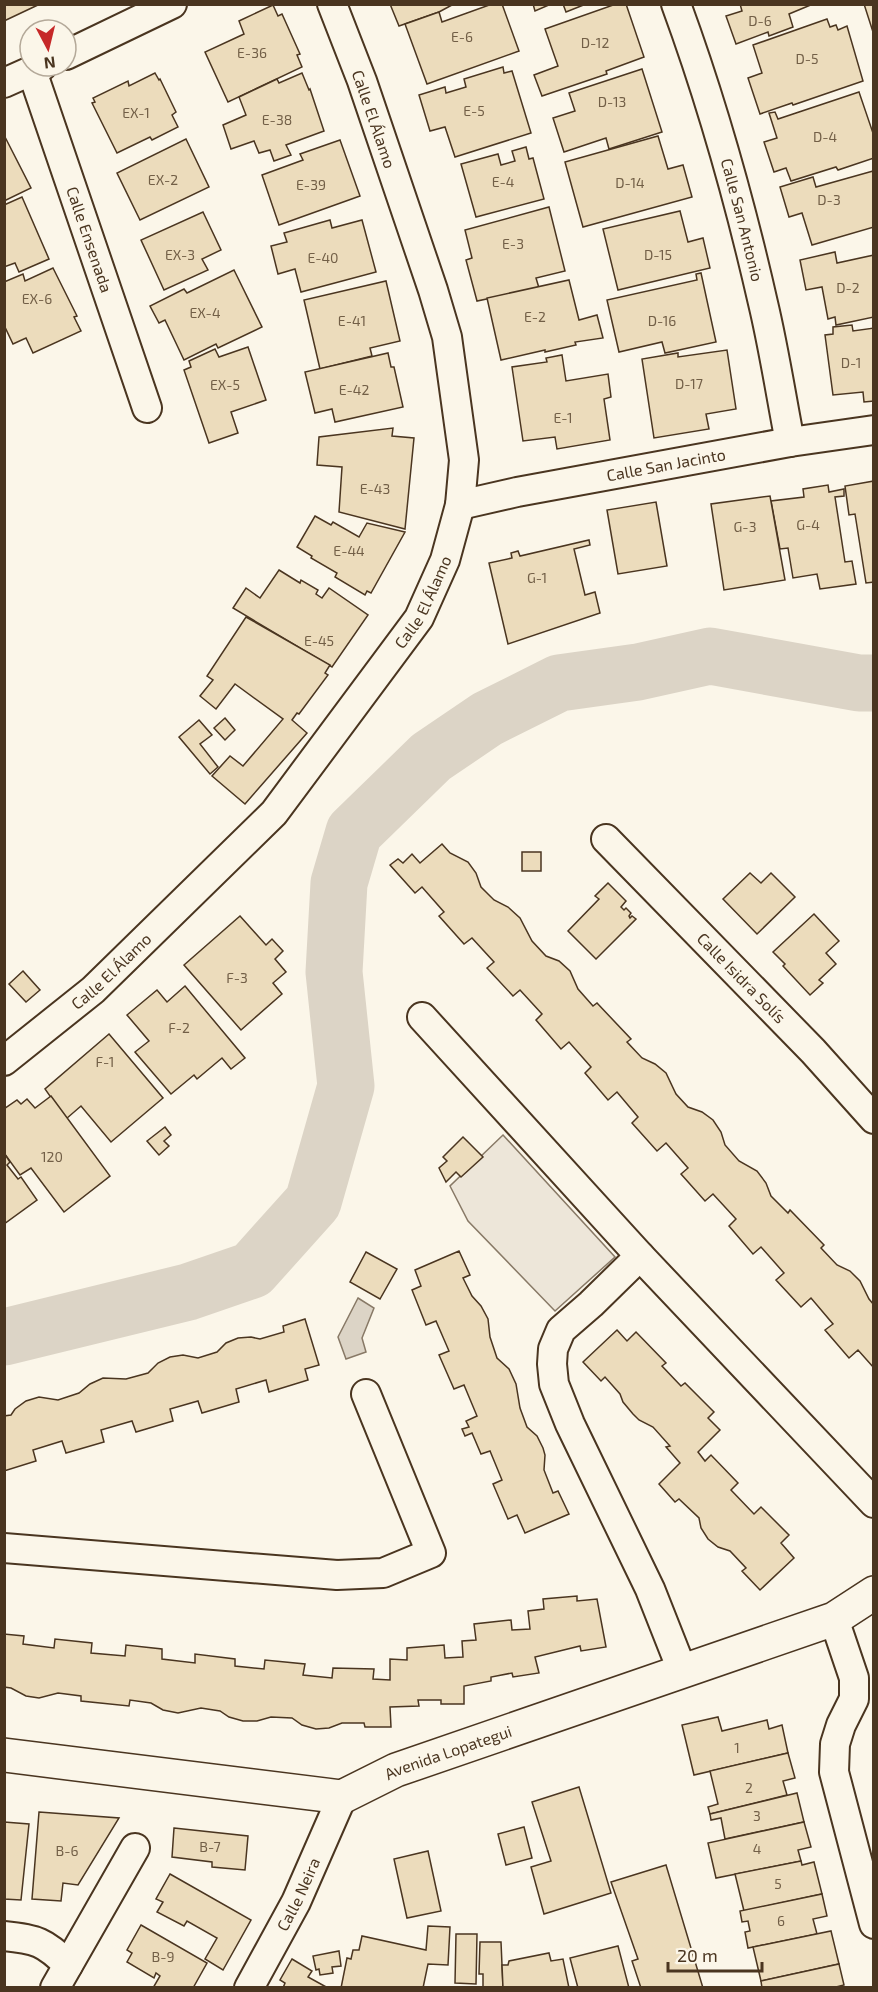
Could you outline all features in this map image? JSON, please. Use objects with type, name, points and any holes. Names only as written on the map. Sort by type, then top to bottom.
[{"type":"street","points":[[78,49],[172,4]]},
{"type":"street","name":"Calle El Álamo","points":[[4,1061],[93,990],[274,813],[419,618],[445,560],[460,506],[464,460],[447,337],[362,81],[332,4]]},
{"type":"street","name":"Calle San Antonio","points":[[676,4],[695,56],[729,168],[763,303],[790,442]]},
{"type":"street","points":[[4,83],[18,77]]},
{"type":"street","name":"Calle Ensenada","points":[[40,78],[147,408]]},
{"type":"street","name":"Calle San Jacinto","points":[[460,506],[517,492],[790,442],[873,430]]},
{"type":"street","name":"Calle Isidra Solís","points":[[606,839],[813,1051],[873,1119]]},
{"type":"street","points":[[422,1017],[640,1256],[873,1503]]},
{"type":"street","points":[[640,1256],[561,1330],[553,1349],[554,1384],[570,1424],[650,1589],[682,1670]]},
{"type":"street","points":[[4,1548],[337,1575],[383,1573],[431,1553],[366,1394]]},
{"type":"street","name":"Avenida Lopategui","points":[[342,1797],[396,1770],[834,1619],[873,1593]]},
{"type":"street","points":[[834,1619],[854,1678],[854,1699],[835,1743],[834,1772],[873,1924]]},
{"type":"street","points":[[4,1755],[342,1797]]},
{"type":"street","name":"Calle Neira","points":[[249,1988],[296,1902],[342,1797]]},
{"type":"street","points":[[849,1831],[873,1866]]},
{"type":"street","points":[[61,1976],[135,1848]]},
{"type":"street","points":[[4,1936],[31,1939],[52,1949],[61,1976]]},
{"type":"shaded area","points":[[503,1135],[615,1257],[555,1311],[468,1221],[450,1186]]},
{"type":"shaded area","points":[[358,1298],[374,1308],[362,1338],[366,1352],[346,1359],[338,1337]]},
{"type":"building","points":[[4,4],[40,4],[4,21]]},
{"type":"building","points":[[390,4],[452,4],[452,5],[399,26]]},
{"type":"building","points":[[492,4],[502,4],[519,51],[427,84],[405,24],[439,12],[442,22]]},
{"type":"building","points":[[533,4],[551,4],[535,11]]},
{"type":"building","points":[[563,4],[586,4],[566,12]]},
{"type":"building","points":[[616,4],[626,4],[644,57],[606,71],[607,74],[542,96],[534,75],[558,66],[545,29]]},
{"type":"building","points":[[740,4],[813,4],[789,14],[793,27],[769,36],[768,32],[736,44],[726,16],[742,11]]},
{"type":"building","points":[[864,4],[874,4],[874,32],[873,32]]},
{"type":"building","points":[[273,5],[278,16],[282,14],[300,54],[297,55],[302,67],[228,102],[205,52],[244,34],[239,21]]},
{"type":"building","points":[[827,19],[830,27],[836,25],[838,30],[847,26],[863,81],[760,114],[748,78],[762,73],[753,45]]},
{"type":"building","points":[[503,67],[504,73],[512,71],[531,133],[455,157],[445,127],[430,131],[419,95],[445,87],[446,93],[466,87],[464,79]]},
{"type":"building","points":[[642,69],[662,132],[609,149],[606,138],[564,152],[553,118],[575,111],[569,93]]},
{"type":"building","points":[[155,73],[176,112],[172,115],[178,127],[117,153],[92,103],[95,102],[93,98],[128,81],[129,86]]},
{"type":"building","points":[[302,73],[310,89],[324,131],[286,145],[291,155],[274,161],[270,150],[259,153],[254,141],[231,149],[223,125],[246,115],[239,97],[277,79],[279,83]]},
{"type":"building","points":[[859,92],[874,136],[874,158],[838,170],[836,167],[791,181],[786,168],[774,172],[764,142],[777,138],[769,113],[775,112],[778,119]]},
{"type":"building","points":[[4,135],[31,188],[4,201]]},
{"type":"building","points":[[658,136],[668,169],[683,165],[692,197],[583,227],[565,162]]},
{"type":"building","points":[[186,139],[209,187],[140,220],[117,173]]},
{"type":"building","points":[[340,140],[360,196],[279,225],[262,175],[303,160],[300,154]]},
{"type":"building","points":[[526,147],[529,159],[533,158],[544,199],[476,217],[461,164],[498,154],[501,165],[515,161],[512,151]]},
{"type":"building","points":[[873,171],[874,227],[812,245],[802,213],[789,217],[780,187],[813,177],[816,187]]},
{"type":"building","points":[[22,197],[49,259],[19,272],[15,263],[4,267],[4,205]]},
{"type":"building","points":[[549,207],[565,271],[536,278],[539,288],[477,301],[466,260],[472,258],[465,230]]},
{"type":"building","points":[[680,211],[688,242],[703,238],[710,268],[618,290],[603,229]]},
{"type":"building","points":[[203,212],[221,250],[202,259],[208,270],[164,290],[141,240]]},
{"type":"building","points":[[330,220],[332,228],[362,220],[376,272],[301,292],[295,269],[278,274],[271,246],[287,242],[284,233]]},
{"type":"building","points":[[835,252],[837,263],[874,255],[874,317],[836,325],[835,317],[828,319],[822,287],[806,290],[800,260]]},
{"type":"building","points":[[53,268],[77,316],[74,317],[81,331],[33,353],[26,338],[13,344],[4,325],[4,282],[23,274],[25,281]]},
{"type":"building","points":[[234,270],[262,327],[218,348],[216,344],[184,360],[165,320],[159,323],[150,306],[184,289],[187,293]]},
{"type":"building","points":[[701,273],[716,342],[665,353],[662,342],[619,352],[607,300],[697,280],[696,274]]},
{"type":"building","points":[[569,280],[579,320],[597,315],[603,338],[575,342],[576,345],[501,360],[487,298]]},
{"type":"building","points":[[386,281],[400,341],[370,348],[372,356],[320,369],[304,300]]},
{"type":"building","points":[[852,325],[853,331],[874,328],[874,401],[864,402],[863,392],[833,395],[825,335],[833,334],[833,327]]},
{"type":"building","points":[[248,347],[266,400],[231,412],[238,433],[209,443],[184,370],[191,367],[189,361],[215,349],[219,357]]},
{"type":"building","points":[[727,350],[736,409],[706,414],[709,429],[654,438],[642,359],[678,353],[678,357]]},
{"type":"building","points":[[388,353],[391,367],[394,367],[403,407],[335,422],[332,409],[315,413],[305,372]]},
{"type":"building","points":[[562,355],[566,381],[608,374],[611,397],[604,399],[610,440],[557,449],[555,437],[523,441],[512,367],[547,362],[546,358]]},
{"type":"building","points":[[393,428],[392,436],[414,438],[405,529],[339,512],[342,467],[317,465],[319,437]]},
{"type":"building","points":[[874,481],[874,582],[866,583],[855,514],[849,515],[845,486]]},
{"type":"building","points":[[828,485],[829,492],[844,489],[844,496],[835,497],[845,562],[852,561],[856,584],[820,589],[817,574],[793,578],[788,548],[780,549],[771,501],[804,497],[803,489]]},
{"type":"building","points":[[770,496],[785,580],[724,590],[711,504]]},
{"type":"building","points":[[656,502],[667,566],[618,574],[607,510]]},
{"type":"building","points":[[315,516],[331,525],[333,522],[359,537],[367,523],[405,532],[371,593],[367,591],[365,595],[335,577],[337,573],[297,547]]},
{"type":"building","points":[[589,540],[590,545],[574,549],[585,595],[595,592],[600,613],[508,644],[489,563],[512,558],[511,553],[518,551],[520,556]]},
{"type":"building","points":[[279,570],[300,583],[301,580],[318,590],[316,594],[322,598],[329,588],[368,615],[332,667],[233,608],[246,588],[260,598]]},
{"type":"building","points":[[246,617],[330,665],[325,673],[328,675],[292,720],[307,733],[245,804],[212,776],[230,756],[243,766],[283,719],[235,684],[216,709],[200,696],[213,680],[207,676]]},
{"type":"building","points":[[225,718],[235,730],[225,740],[214,728]]},
{"type":"building","points":[[199,720],[212,735],[200,744],[218,767],[210,774],[179,737]]},
{"type":"building","points":[[442,844],[450,853],[468,862],[476,873],[481,887],[494,900],[508,907],[520,918],[532,941],[546,956],[559,961],[570,971],[578,989],[593,1006],[597,1003],[631,1039],[627,1042],[642,1058],[655,1064],[666,1073],[676,1094],[688,1107],[702,1112],[713,1120],[721,1132],[725,1145],[739,1161],[757,1171],[766,1183],[771,1196],[788,1213],[790,1210],[824,1245],[821,1248],[837,1265],[850,1271],[860,1281],[874,1305],[874,1368],[858,1350],[849,1358],[825,1330],[833,1324],[811,1298],[801,1307],[776,1280],[784,1273],[761,1247],[753,1254],[729,1226],[736,1219],[713,1194],[705,1201],[681,1174],[688,1168],[666,1143],[657,1151],[632,1123],[638,1117],[617,1092],[608,1100],[585,1073],[591,1067],[569,1042],[561,1049],[536,1020],[542,1014],[520,990],[513,996],[487,968],[494,962],[472,938],[464,944],[439,916],[444,912],[422,887],[415,893],[390,865],[398,859],[403,863],[412,854],[420,863]]},
{"type":"building","points":[[522,852],[541,852],[541,871],[522,871]]},
{"type":"building","points":[[750,873],[761,883],[771,873],[795,897],[757,934],[723,899]]},
{"type":"building","points":[[608,883],[626,901],[621,907],[631,913],[630,918],[632,916],[636,919],[596,959],[568,931],[599,899],[595,896]]},
{"type":"building","points":[[814,914],[839,941],[826,953],[836,964],[819,980],[823,983],[810,995],[773,952]]},
{"type":"building","points":[[240,916],[266,945],[272,939],[283,951],[275,959],[286,972],[273,983],[282,994],[241,1030],[184,965]]},
{"type":"building","points":[[23,971],[40,990],[26,1002],[9,984]]},
{"type":"building","points":[[185,986],[245,1058],[231,1069],[222,1058],[197,1079],[194,1075],[171,1094],[135,1052],[149,1041],[127,1015],[157,990],[167,1002]]},
{"type":"building","points":[[109,1034],[163,1098],[111,1142],[81,1106],[66,1119],[45,1089]]},
{"type":"building","points":[[51,1096],[110,1176],[64,1212],[31,1168],[20,1175],[4,1153],[4,1109],[17,1100],[21,1104],[27,1099],[35,1108]]},
{"type":"building","points":[[165,1127],[171,1135],[164,1141],[169,1146],[159,1155],[147,1141]]},
{"type":"building","points":[[463,1137],[483,1157],[461,1177],[456,1172],[446,1182],[439,1168],[447,1161],[443,1157]]},
{"type":"building","points":[[4,1153],[10,1162],[7,1165],[18,1179],[21,1177],[37,1200],[4,1224]]},
{"type":"building","points":[[459,1251],[470,1275],[463,1278],[488,1319],[490,1337],[497,1358],[509,1369],[516,1384],[520,1408],[527,1427],[537,1436],[543,1448],[544,1470],[553,1493],[558,1491],[569,1514],[525,1533],[517,1515],[508,1519],[493,1484],[502,1480],[490,1451],[481,1454],[472,1433],[465,1436],[462,1429],[469,1427],[466,1421],[477,1416],[464,1385],[454,1389],[439,1355],[449,1351],[436,1321],[426,1325],[412,1290],[421,1286],[415,1270]]},
{"type":"building","points":[[366,1252],[397,1269],[380,1299],[350,1282]]},
{"type":"building","points":[[305,1319],[319,1365],[305,1369],[308,1380],[269,1392],[266,1380],[236,1389],[239,1402],[202,1413],[198,1401],[170,1409],[173,1421],[136,1432],[132,1421],[101,1430],[104,1442],[66,1453],[62,1441],[33,1450],[36,1461],[4,1471],[4,1416],[11,1415],[26,1401],[39,1397],[58,1400],[79,1393],[90,1384],[103,1378],[126,1379],[148,1373],[158,1363],[170,1357],[183,1355],[198,1358],[217,1352],[226,1343],[238,1338],[260,1339],[284,1332],[283,1326]]},
{"type":"building","points":[[617,1330],[627,1341],[636,1332],[666,1363],[662,1366],[681,1386],[685,1383],[714,1412],[708,1418],[720,1430],[698,1452],[705,1461],[711,1455],[738,1483],[731,1490],[754,1514],[761,1507],[789,1535],[781,1543],[794,1558],[760,1590],[742,1571],[746,1568],[730,1551],[718,1547],[708,1539],[701,1528],[699,1518],[679,1499],[675,1502],[659,1484],[680,1463],[666,1447],[670,1446],[653,1427],[633,1414],[605,1377],[601,1381],[583,1362]]},
{"type":"building","points":[[577,1596],[577,1601],[597,1599],[606,1647],[581,1651],[580,1646],[535,1657],[539,1673],[513,1677],[512,1673],[491,1677],[491,1681],[464,1686],[464,1704],[441,1704],[441,1700],[418,1700],[419,1706],[390,1707],[391,1727],[365,1727],[364,1723],[342,1723],[329,1728],[316,1729],[302,1725],[292,1718],[271,1717],[257,1721],[243,1721],[229,1717],[220,1711],[201,1708],[178,1713],[163,1710],[151,1703],[130,1700],[129,1706],[81,1701],[81,1696],[58,1693],[39,1698],[26,1696],[4,1687],[4,1634],[24,1636],[23,1644],[54,1648],[55,1639],[92,1643],[91,1653],[125,1656],[126,1645],[162,1649],[162,1659],[195,1663],[195,1654],[235,1659],[235,1666],[264,1669],[265,1660],[305,1664],[303,1675],[332,1678],[333,1668],[374,1669],[373,1679],[390,1680],[390,1659],[407,1660],[407,1648],[444,1645],[445,1658],[463,1657],[462,1641],[476,1640],[474,1624],[511,1620],[512,1630],[530,1629],[528,1611],[544,1609],[543,1599]]},
{"type":"building","points":[[718,1717],[722,1731],[767,1720],[769,1729],[782,1725],[788,1753],[694,1775],[682,1725]]},
{"type":"building","points":[[788,1753],[795,1778],[783,1781],[787,1795],[710,1814],[708,1807],[718,1804],[710,1771]]},
{"type":"building","points":[[579,1787],[611,1893],[544,1914],[531,1867],[551,1861],[532,1802]]},
{"type":"building","points":[[797,1793],[804,1822],[725,1839],[721,1818],[711,1820],[710,1814]]},
{"type":"building","points":[[39,1812],[119,1818],[78,1885],[63,1883],[61,1901],[32,1899]]},
{"type":"building","points":[[4,1822],[29,1824],[21,1900],[4,1899]]},
{"type":"building","points":[[804,1822],[811,1847],[798,1850],[801,1861],[716,1878],[708,1843]]},
{"type":"building","points":[[524,1827],[532,1858],[506,1865],[498,1834]]},
{"type":"building","points":[[174,1828],[248,1836],[245,1870],[212,1867],[212,1862],[172,1857]]},
{"type":"building","points":[[428,1851],[441,1911],[407,1918],[394,1859]]},
{"type":"building","points":[[801,1861],[802,1865],[814,1862],[822,1894],[744,1911],[735,1874]]},
{"type":"building","points":[[666,1865],[703,1988],[641,1988],[632,1961],[638,1959],[611,1882]]},
{"type":"building","points":[[170,1874],[251,1920],[223,1970],[205,1959],[217,1938],[187,1921],[184,1926],[157,1912],[163,1902],[156,1899]]},
{"type":"building","points":[[822,1894],[827,1916],[813,1919],[817,1934],[748,1948],[745,1932],[750,1931],[748,1921],[742,1922],[740,1911]]},
{"type":"building","points":[[141,1925],[207,1963],[193,1988],[153,1988],[160,1976],[156,1973],[154,1978],[127,1962],[132,1953],[127,1950]]},
{"type":"building","points":[[428,1926],[450,1927],[448,1965],[428,1964],[423,1988],[341,1988],[347,1958],[351,1959],[353,1950],[359,1950],[362,1936],[426,1950]]},
{"type":"building","points":[[831,1931],[839,1964],[761,1981],[753,1947]]},
{"type":"building","points":[[456,1934],[477,1934],[476,1984],[455,1983]]},
{"type":"building","points":[[480,1942],[501,1942],[503,1988],[471,1988],[483,1987],[483,1974],[479,1974]]},
{"type":"building","points":[[618,1946],[629,1988],[578,1988],[570,1958]]},
{"type":"building","points":[[339,1951],[341,1966],[332,1967],[333,1973],[320,1975],[319,1969],[316,1970],[313,1956]]},
{"type":"building","points":[[549,1953],[551,1961],[563,1959],[569,1988],[503,1988],[502,1965],[508,1965],[509,1961]]},
{"type":"building","points":[[292,1959],[312,1971],[308,1977],[328,1988],[283,1988],[285,1983],[280,1980]]},
{"type":"building","points":[[839,1964],[844,1985],[832,1988],[762,1988],[761,1981]]},
{"type":"waterway","points":[[4,1337],[188,1292],[252,1270],[313,1202],[346,1086],[334,972],[339,883],[354,832],[431,757],[487,719],[559,683],[638,672],[710,656],[859,683],[874,683]]}]
